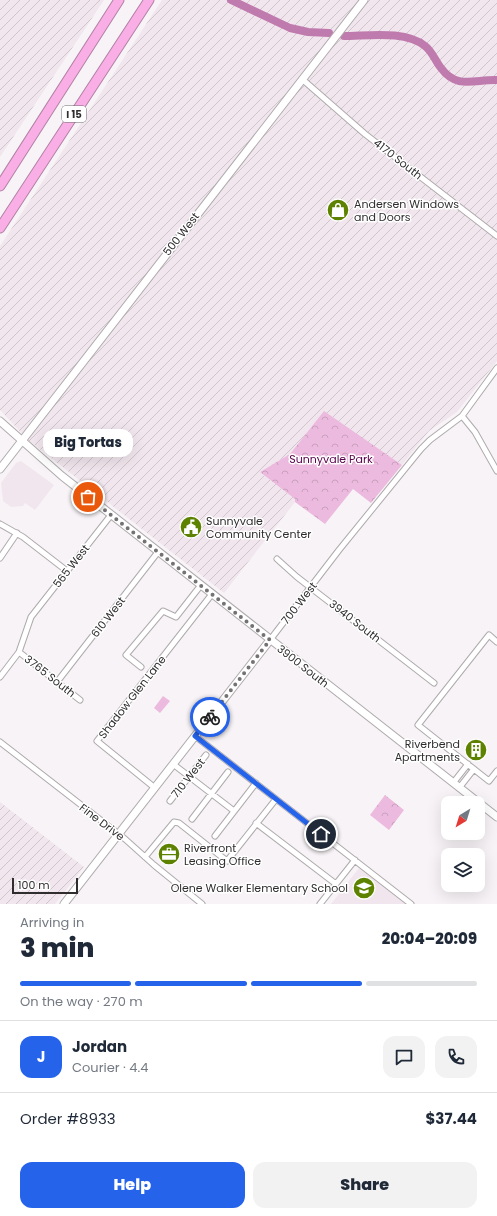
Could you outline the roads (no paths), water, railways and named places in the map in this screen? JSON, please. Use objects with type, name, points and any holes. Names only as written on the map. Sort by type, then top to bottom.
[{"type":"highway","name":"I 15","points":[[0,186],[119,0]]},
{"type":"highway","name":"I 15","points":[[0,228],[149,0]]},
{"type":"main road","name":"500 West","points":[[0,469],[364,0]]},
{"type":"main road","name":"3900 South","points":[[0,421],[21,441],[110,514],[497,817]]},
{"type":"main road","name":"700 West","points":[[64,904],[270,640]]},
{"type":"street","name":"4170 South","points":[[302,79],[365,134],[497,236]]},
{"type":"street","name":"700 West","points":[[270,640],[421,449],[430,440],[462,416],[497,368]]},
{"type":"street","points":[[462,416],[475,432],[497,471]]},
{"type":"street","name":"565 West","points":[[0,677],[19,652],[31,617],[110,514]]},
{"type":"street","points":[[0,524],[17,533],[67,571]]},
{"type":"street","points":[[0,558],[17,533]]},
{"type":"street","name":"610 West","points":[[58,682],[158,552]]},
{"type":"street","name":"3940 South","points":[[277,559],[281,564],[311,588],[434,683]]},
{"type":"street","points":[[141,667],[126,655],[164,611],[176,617],[201,585]]},
{"type":"street","name":"Shadow Glen Lane","points":[[155,788],[97,741],[212,594]]},
{"type":"street","points":[[497,642],[488,635],[418,725],[489,781],[497,771]]},
{"type":"street","name":"3765 South","points":[[19,652],[80,700]]},
{"type":"street","points":[[195,736],[412,904]]},
{"type":"street","name":"Fine Drive","points":[[0,742],[119,834],[202,904]]},
{"type":"street","name":"710 West","points":[[170,801],[206,755]]},
{"type":"street","points":[[173,764],[234,812]]},
{"type":"street","points":[[453,783],[468,764]]},
{"type":"street","points":[[459,788],[474,769]]},
{"type":"street","points":[[192,819],[228,772]]},
{"type":"street","points":[[215,836],[256,783]]},
{"type":"street","points":[[145,857],[174,822],[179,823],[227,861],[276,798]]},
{"type":"street","points":[[256,823],[336,884]]},
{"type":"street","points":[[320,904],[355,860]]},
{"type":"waterway","points":[[231,0],[290,28],[308,32],[329,33]]},
{"type":"waterway","points":[[344,36],[386,35],[407,38],[417,41],[425,46],[441,68],[453,79],[467,82],[497,80]]},
{"type":"place","name":"Andersen Windows and Doors","points":[[338,210]]},
{"type":"place","name":"Big Tortas","points":[[88,497]]},
{"type":"place","name":"Sunnyvale Community Center","points":[[191,527]]},
{"type":"place","name":"Riverbend Apartments","points":[[476,750]]},
{"type":"place","name":"Riverfront Leasing Office","points":[[169,854]]},
{"type":"place","name":"Olene Walker Elementary School","points":[[364,888]]},
{"type":"park label","name":"Sunnyvale Park","points":[[331,459]]}]
